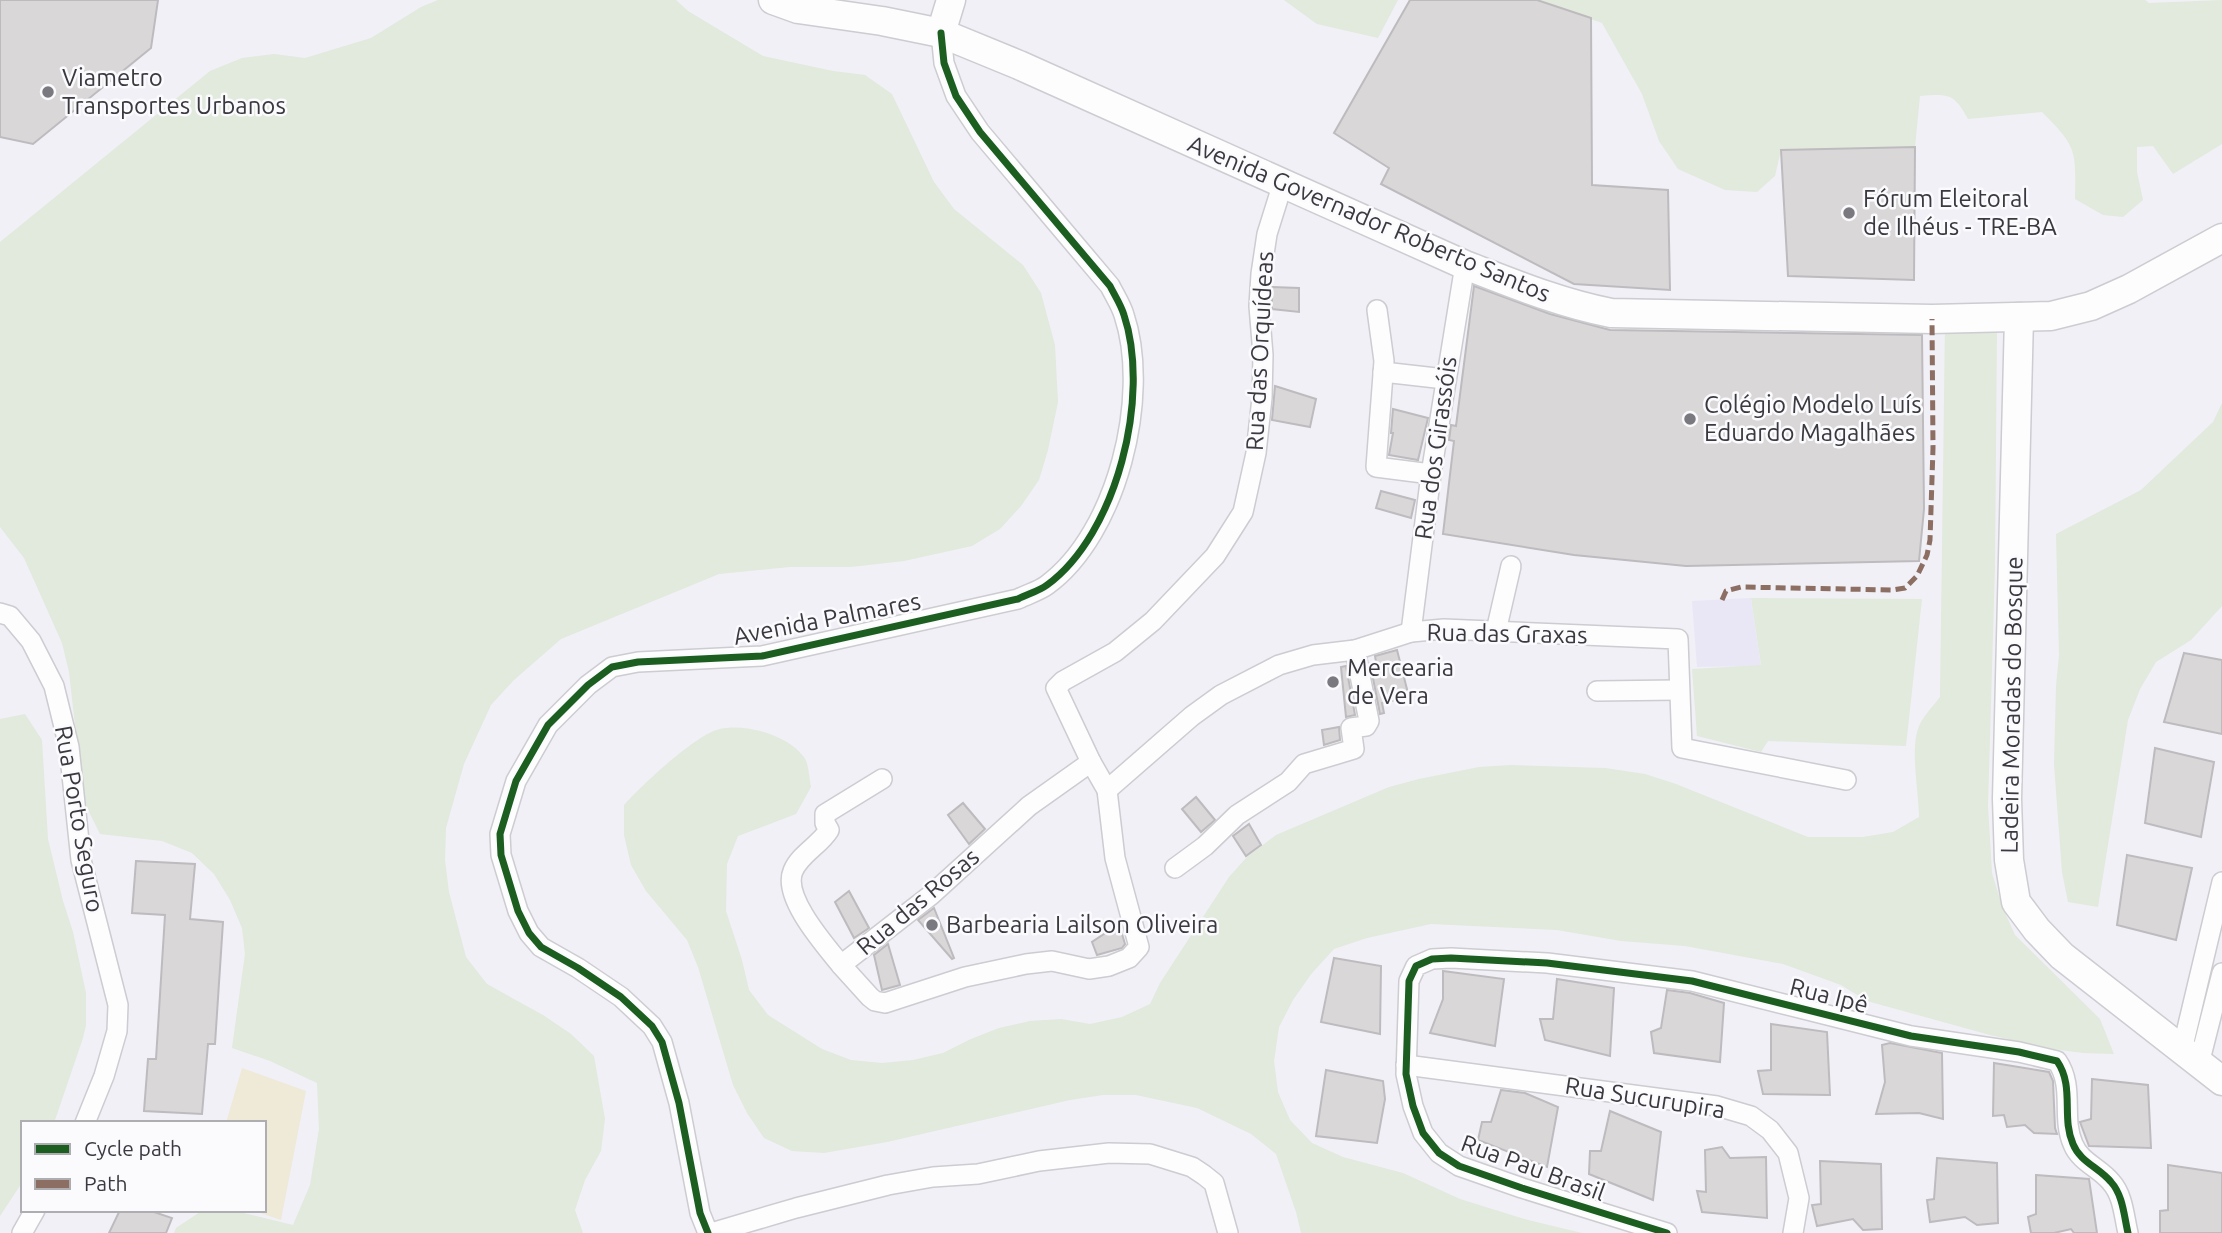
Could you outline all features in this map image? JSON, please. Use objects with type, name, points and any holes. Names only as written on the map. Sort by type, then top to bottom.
[{"type":"main road","name":"Avenida Governador Roberto Santos","points":[[773,0],[798,9],[941,33],[1019,65],[1465,265],[1560,301],[1611,313],[1932,319],[2051,316],[2091,306],[2129,289],[2222,238]]},
{"type":"main road","points":[[941,33],[951,0]]},
{"type":"main road","name":"Ladeira Moradas do Bosque","points":[[2019,317],[2007,799],[2009,860],[2016,902],[2037,930],[2062,956],[2222,1081]]},
{"type":"street","name":"Avenida Palmares","points":[[941,33],[944,63],[956,96],[980,132],[1110,286],[1124,315],[1132,354],[1131,425],[1106,506],[1090,537],[1070,565],[1046,586],[1018,599],[762,656],[638,662],[612,667],[588,685],[548,725],[516,781],[500,834],[501,855],[517,911],[529,933],[541,947],[621,997],[652,1026],[662,1042],[679,1103],[700,1213],[709,1233],[888,1185],[1109,1153],[1150,1154],[1192,1167],[1204,1175],[1214,1183],[1228,1233]]},
{"type":"street","name":"Rua das Orquídeas","points":[[1091,762],[1056,688],[1063,681],[1115,652],[1153,621],[1215,556],[1243,512],[1256,453],[1262,398],[1263,355],[1259,306],[1261,274],[1267,234],[1283,183]]},
{"type":"street","name":"Rua dos Girassóis","points":[[1411,632],[1431,474],[1465,265]]},
{"type":"street","points":[[1377,310],[1384,361],[1376,467],[1431,474]]},
{"type":"street","points":[[1383,373],[1445,379]]},
{"type":"street","points":[[1496,631],[1511,566]]},
{"type":"street","name":"Rua Porto Seguro","points":[[0,613],[10,616],[31,641],[54,686],[69,747],[81,860],[118,1005],[117,1031],[104,1076],[86,1121]]},
{"type":"street","name":"Rua das Graxas","points":[[1107,790],[1192,716],[1221,695],[1279,665],[1313,654],[1355,650],[1411,632],[1461,629],[1678,639],[1682,748],[1846,780]]},
{"type":"street","points":[[1175,868],[1205,846],[1237,815],[1288,782],[1304,764],[1354,749],[1351,728],[1366,726],[1369,721],[1355,650]]},
{"type":"street","points":[[1597,691],[1678,690]]},
{"type":"street","points":[[841,965],[870,997],[885,1003],[965,977],[1026,964],[1052,961],[1089,969],[1108,966],[1129,958],[1139,947],[1115,858],[1107,790],[1091,762]]},
{"type":"street","name":"Rua das Rosas","points":[[882,779],[825,814],[829,830],[793,871],[791,885],[794,898],[841,965],[931,895],[1029,806],[1091,762]]},
{"type":"street","points":[[2191,1057],[2222,882]]},
{"type":"street","name":"Rua Ipê","points":[[1409,981],[1416,966],[1432,959],[1451,958],[1547,963],[1653,975],[1692,981],[1911,1036],[2019,1052],[2057,1061],[2068,1082],[2069,1127],[2073,1145],[2083,1159],[2111,1181],[2118,1192],[2128,1233]]},
{"type":"street","points":[[2191,1057],[2222,973]]},
{"type":"street","name":"Rua Pau Brasil","points":[[1409,981],[1406,1065],[1413,1106],[1423,1133],[1439,1153],[1459,1166],[1667,1233]]},
{"type":"street","name":"Rua Sucurupira","points":[[1406,1065],[1717,1106],[1751,1116],[1770,1130],[1788,1153],[1799,1198],[1793,1233]]},
{"type":"street","points":[[23,1233],[35,1212]]},
{"type":"shaded area","points":[[438,0],[676,0],[688,11],[763,56],[865,75],[892,94],[934,182],[954,209],[1023,265],[1041,293],[1055,345],[1058,402],[1039,480],[1021,506],[1000,529],[972,546],[904,561],[851,567],[790,567],[719,574],[561,639],[514,680],[491,705],[464,764],[446,828],[445,860],[449,892],[466,957],[487,984],[543,1015],[571,1034],[594,1056],[605,1119],[601,1151],[585,1180],[575,1210],[583,1233],[174,1233],[176,1228],[200,1212],[239,1212],[293,1225],[310,1185],[319,1129],[317,1083],[270,1061],[232,1048],[245,954],[242,928],[230,900],[214,874],[192,853],[162,841],[100,834],[87,808],[69,672],[62,643],[24,558],[0,527],[0,242],[210,71],[242,58],[274,54],[305,58],[371,38],[421,7]]},
{"type":"shaded area","points":[[1284,0],[1398,0],[1378,38],[1317,24]]},
{"type":"shaded area","points":[[1536,0],[2145,0],[2149,3],[2222,0],[2222,144],[2173,174],[2153,146],[2137,147],[2137,172],[2143,200],[2123,217],[2103,215],[2075,199],[2072,150],[2062,133],[2042,112],[1968,119],[1959,104],[1949,97],[1920,96],[1915,147],[1781,150],[1775,176],[1757,192],[1725,190],[1678,169],[1659,141],[1642,94],[1602,23]]},
{"type":"shaded area","points":[[1945,325],[1997,327],[1995,565],[1988,806],[1992,873],[2002,906],[2015,935],[2100,1019],[2114,1054],[2053,1049],[1990,1035],[1867,1001],[1841,985],[1783,964],[1685,946],[1621,941],[1557,930],[1431,924],[1367,938],[1334,949],[1312,973],[1293,1000],[1279,1027],[1274,1061],[1278,1092],[1290,1120],[1312,1143],[1343,1157],[1403,1173],[1460,1199],[1582,1233],[1301,1233],[1276,1154],[1251,1134],[1197,1108],[1136,1095],[1103,1095],[1070,1100],[887,1142],[824,1153],[792,1151],[764,1138],[747,1113],[733,1085],[698,967],[687,940],[646,891],[631,865],[624,835],[624,805],[684,750],[720,729],[753,729],[787,742],[805,759],[811,787],[796,814],[738,836],[727,864],[726,911],[749,990],[768,1015],[822,1049],[851,1060],[882,1063],[943,1053],[999,1028],[1030,1021],[1061,1019],[1090,1024],[1122,1017],[1150,1004],[1160,983],[1229,877],[1247,857],[1276,835],[1389,787],[1419,779],[1479,767],[1511,765],[1605,768],[1645,774],[1676,784],[1808,837],[1863,837],[1893,832],[1919,817],[1915,744],[1922,720],[1940,697]]},
{"type":"shaded area","points":[[2222,403],[2222,606],[2191,640],[2156,662],[2140,689],[2128,720],[2098,907],[2068,902],[2062,872],[2054,764],[2059,655],[2056,534],[2141,490],[2213,422]]},
{"type":"shaded area","points":[[1751,598],[1761,666],[1697,667],[1692,601]]},
{"type":"shaded area","points":[[1751,598],[1922,599],[1906,746],[1768,741],[1761,752],[1697,736],[1692,669],[1761,665]]},
{"type":"shaded area","points":[[25,714],[42,740],[48,839],[86,993],[86,1025],[55,1121],[21,1121],[21,1184],[0,1216],[0,719]]},
{"type":"sand","points":[[242,1068],[306,1091],[281,1220],[258,1212],[266,1212],[266,1121],[227,1121]]},
{"type":"building","name":"Viametro Transportes Urbanos","points":[[0,0],[158,0],[151,48],[33,144],[0,137]]},
{"type":"building","points":[[1410,0],[1537,0],[1591,18],[1592,185],[1668,190],[1670,290],[1574,284],[1381,184],[1389,168],[1334,133]]},
{"type":"building","name":"Fórum Eleitoral de Ilhéus - TRE-BA","points":[[1915,147],[1914,280],[1788,276],[1781,150]]},
{"type":"building","name":"Colégio Modelo Luís Eduardo Magalhães","points":[[1474,286],[1550,314],[1610,330],[1922,335],[1924,509],[1919,561],[1686,566],[1574,555],[1443,534],[1454,441],[1449,440],[1451,425],[1456,426]]},
{"type":"building","points":[[1272,287],[1299,288],[1299,312],[1272,309]]},
{"type":"building","points":[[1275,386],[1316,399],[1310,427],[1272,420]]},
{"type":"building","points":[[1393,409],[1428,418],[1418,460],[1389,455]]},
{"type":"building","points":[[1381,491],[1415,500],[1411,518],[1376,508]]},
{"type":"building","points":[[1397,650],[1409,697],[1382,703],[1384,713],[1380,714],[1370,663],[1376,662],[1375,656]]},
{"type":"building","points":[[2184,653],[2222,660],[2222,734],[2164,722]]},
{"type":"building","points":[[1346,666],[1355,715],[1346,717],[1341,667]]},
{"type":"building","points":[[1339,727],[1340,740],[1324,745],[1322,730]]},
{"type":"building","points":[[2155,748],[2214,762],[2201,837],[2145,823]]},
{"type":"building","points":[[1196,797],[1215,820],[1201,832],[1182,809]]},
{"type":"building","points":[[963,803],[985,829],[969,844],[948,815]]},
{"type":"building","points":[[1249,824],[1261,845],[1246,856],[1233,836]]},
{"type":"building","points":[[2127,855],[2192,868],[2176,940],[2117,925]]},
{"type":"building","points":[[136,861],[195,864],[190,919],[223,922],[215,1044],[208,1044],[202,1114],[144,1111],[148,1059],[156,1059],[165,915],[132,913]]},
{"type":"building","points":[[849,891],[869,928],[854,938],[835,902]]},
{"type":"building","name":"Barbearia Lailson Oliveira","points":[[934,908],[954,958],[952,959],[918,920]]},
{"type":"building","points":[[1119,924],[1125,944],[1122,948],[1097,955],[1092,942]]},
{"type":"building","points":[[888,944],[900,985],[882,990],[874,955]]},
{"type":"building","points":[[1334,958],[1381,966],[1380,1034],[1321,1022]]},
{"type":"building","points":[[1443,971],[1504,979],[1495,1046],[1430,1033],[1443,999]]},
{"type":"building","points":[[1557,979],[1614,988],[1610,1056],[1545,1040],[1540,1019],[1553,1019]]},
{"type":"building","points":[[1667,990],[1690,993],[1724,1003],[1720,1062],[1654,1053],[1651,1032],[1661,1028]]},
{"type":"building","points":[[1771,1024],[1827,1032],[1830,1095],[1763,1094],[1758,1071],[1771,1070]]},
{"type":"building","points":[[1890,1043],[1942,1053],[1943,1119],[1919,1113],[1876,1114],[1885,1082],[1882,1045]]},
{"type":"building","points":[[1994,1063],[2049,1072],[2053,1081],[2057,1134],[2034,1133],[2025,1125],[2007,1127],[2004,1115],[1993,1116]]},
{"type":"building","points":[[1326,1070],[1383,1081],[1385,1099],[1377,1143],[1316,1136]]},
{"type":"building","points":[[2092,1079],[2148,1085],[2151,1148],[2089,1146],[2080,1122],[2091,1119]]},
{"type":"building","points":[[1501,1090],[1525,1093],[1558,1107],[1547,1167],[1478,1140],[1482,1122],[1491,1122]]},
{"type":"building","points":[[1610,1111],[1661,1132],[1653,1200],[1589,1174],[1590,1151],[1601,1151]]},
{"type":"building","points":[[1722,1147],[1730,1158],[1766,1157],[1767,1218],[1702,1212],[1697,1191],[1706,1192],[1705,1150]]},
{"type":"building","points":[[1937,1158],[1997,1163],[1998,1223],[1977,1225],[1965,1217],[1930,1222],[1927,1200],[1934,1199]]},
{"type":"building","points":[[1820,1161],[1881,1164],[1882,1229],[1863,1230],[1853,1219],[1817,1226],[1812,1205],[1821,1204]]},
{"type":"building","points":[[2168,1165],[2222,1173],[2222,1233],[2160,1233],[2160,1211],[2168,1210]]},
{"type":"building","points":[[2036,1175],[2089,1179],[2097,1233],[2074,1233],[2071,1229],[2054,1233],[2031,1233],[2028,1217],[2036,1214]]},
{"type":"building","points":[[119,1212],[154,1212],[172,1218],[166,1233],[109,1233]]},
{"type":"marked path","points":[[1722,600],[1726,591],[1741,587],[1893,590],[1905,588],[1917,576],[1927,555],[1930,540],[1933,448],[1932,319]]},
{"type":"cycle path","points":[[708,1233],[700,1213],[679,1103],[662,1042],[652,1026],[621,997],[541,947],[529,933],[518,911],[501,855],[500,834],[516,781],[548,725],[588,685],[612,667],[638,662],[762,656],[1018,599],[1047,585],[1072,562],[1092,533],[1109,499],[1122,461],[1130,423],[1133,384],[1131,348],[1124,315],[1110,286],[980,132],[956,96],[944,63],[941,33]]},
{"type":"cycle path","points":[[1667,1233],[1459,1166],[1439,1153],[1423,1133],[1413,1106],[1406,1074],[1409,981],[1416,966],[1432,959],[1451,958],[1547,963],[1692,981],[1911,1036],[2019,1052],[2057,1061],[2065,1081],[2068,1123],[2073,1144],[2080,1156],[2115,1187],[2128,1233]]},
{"type":"place","name":"Viametro Transportes Urbanos","points":[[48,92]]},
{"type":"place","name":"Fórum Eleitoral de Ilhéus - TRE-BA","points":[[1849,213]]},
{"type":"place","name":"Colégio Modelo Luís Eduardo Magalhães","points":[[1690,419]]},
{"type":"place","name":"Mercearia de Vera","points":[[1333,682]]},
{"type":"place","name":"Barbearia Lailson Oliveira","points":[[932,925]]}]
